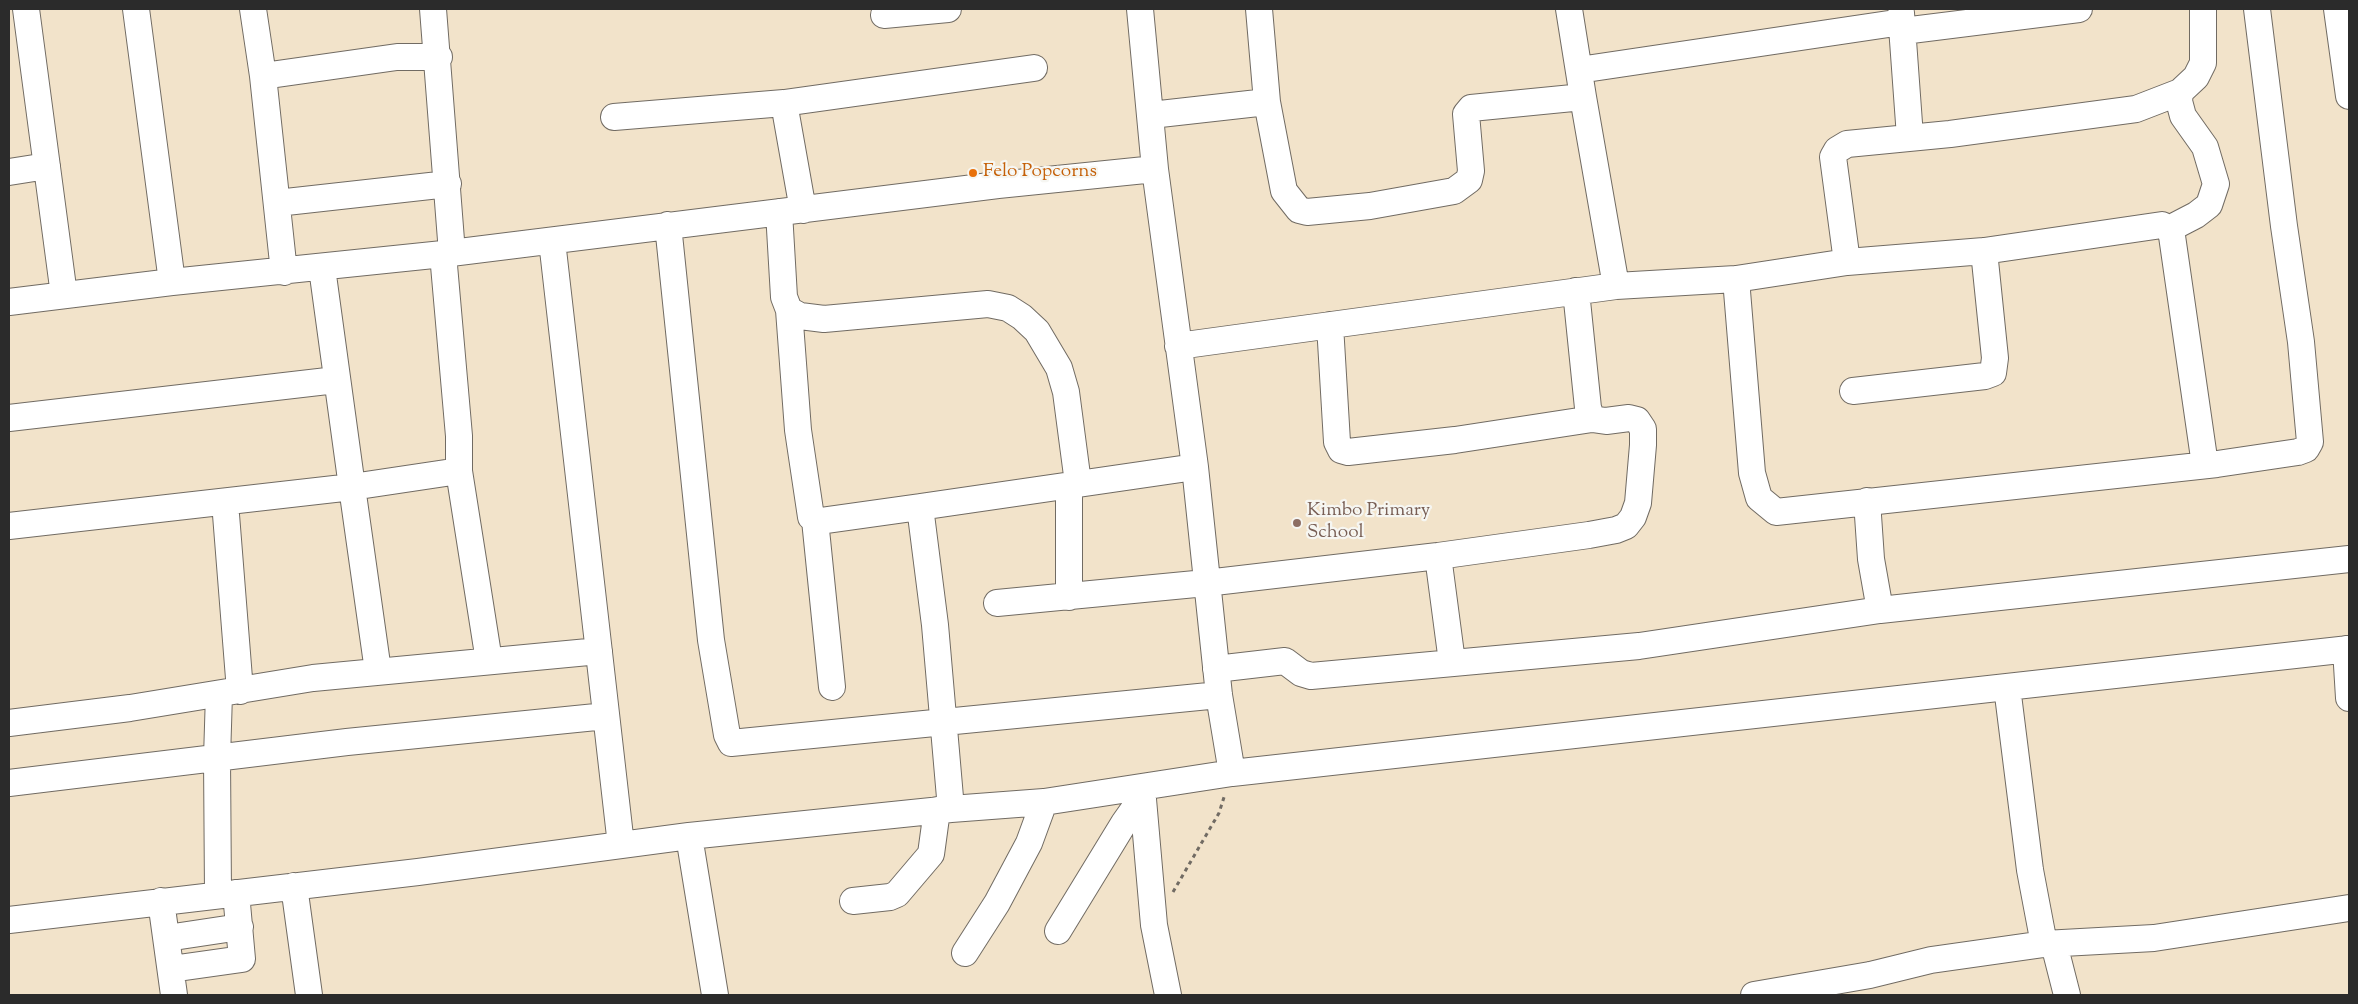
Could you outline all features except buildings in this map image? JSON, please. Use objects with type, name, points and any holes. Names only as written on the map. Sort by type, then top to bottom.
[{"type":"street","points":[[26,9],[64,295]]},
{"type":"street","points":[[136,9],[172,282]]},
{"type":"street","points":[[253,9],[263,76],[284,272]]},
{"type":"street","points":[[433,9],[439,57],[448,184],[448,254],[459,436],[459,471],[489,661]]},
{"type":"street","points":[[884,16],[948,9]]},
{"type":"street","points":[[1140,9],[1155,169],[1195,467],[1219,695],[1232,773]]},
{"type":"street","points":[[1259,9],[1267,102],[1284,191],[1299,210],[1326,212],[1454,191],[1466,185],[1471,171],[1466,114],[1471,108],[1583,97]]},
{"type":"street","points":[[1569,9],[1616,286]]},
{"type":"street","points":[[1579,70],[1902,21],[2078,9]]},
{"type":"street","points":[[1847,262],[1833,156],[1837,150],[1848,144],[2136,109],[2180,92],[2196,76],[2203,63],[2203,9]]},
{"type":"street","points":[[1736,279],[1752,473],[1759,498],[1776,512],[2205,465],[2298,452],[2306,449],[2310,442],[2301,342],[2284,226],[2257,9]]},
{"type":"street","points":[[2337,9],[2349,96]]},
{"type":"street","points":[[1902,21],[1910,137]]},
{"type":"street","points":[[263,76],[397,56],[439,57]]},
{"type":"street","points":[[614,117],[784,102],[1034,68]]},
{"type":"street","points":[[2169,229],[2209,206],[2216,184],[2211,161],[2205,147],[2183,116],[2180,92]]},
{"type":"street","points":[[784,102],[791,211],[784,297],[789,310],[798,430],[811,517],[816,520],[920,507],[1195,467]]},
{"type":"street","points":[[1151,115],[1267,102]]},
{"type":"street","points":[[9,172],[47,166]]},
{"type":"street","points":[[9,302],[172,282],[322,268],[552,242],[668,225],[998,185],[1155,169]]},
{"type":"street","points":[[277,204],[448,184]]},
{"type":"street","points":[[668,225],[711,640],[728,740],[731,743],[739,744],[1219,695]]},
{"type":"street","points":[[1178,346],[1616,286],[1736,279],[1847,262],[1984,251],[2162,225],[2169,229],[2172,236],[2205,465]]},
{"type":"street","points":[[552,242],[621,844]]},
{"type":"street","points":[[1853,391],[1985,376],[1993,373],[1995,358],[1984,251]]},
{"type":"street","points":[[322,268],[336,380],[378,671]]},
{"type":"street","points":[[1576,292],[1588,408],[1592,419]]},
{"type":"street","points":[[789,310],[810,319],[824,319],[988,304],[1008,308],[1037,331],[1059,368],[1066,392],[1073,484],[1069,597]]},
{"type":"street","points":[[997,603],[1206,584],[1438,556],[1616,530],[1626,526],[1633,517],[1638,503],[1643,445],[1642,429],[1636,420],[1629,418],[1606,421],[1592,419],[1455,440],[1348,452],[1341,450],[1337,442],[1330,325]]},
{"type":"street","points":[[9,418],[336,380]]},
{"type":"street","points":[[9,526],[352,487],[459,471]]},
{"type":"street","points":[[1867,501],[1871,560],[1880,610]]},
{"type":"street","points":[[171,969],[242,959],[240,927],[227,894],[217,758],[230,692],[224,502]]},
{"type":"street","points":[[853,901],[890,897],[898,894],[930,854],[944,810],[942,723],[935,625],[920,507]]},
{"type":"street","points":[[816,520],[832,687]]},
{"type":"street","points":[[1438,556],[1452,662]]},
{"type":"street","points":[[1216,669],[1285,661],[1301,673],[1310,676],[1639,646],[1880,610],[2349,559]]},
{"type":"street","points":[[9,920],[689,836],[944,810],[1142,794],[1232,773],[2347,649],[2349,698]]},
{"type":"street","points":[[9,723],[230,692],[313,678],[599,650]]},
{"type":"street","points":[[2007,687],[2030,870],[2049,944],[2067,995]]},
{"type":"street","points":[[9,783],[347,742],[606,716]]},
{"type":"street","points":[[1142,794],[1154,925],[1168,995]]},
{"type":"street","points":[[1058,931],[1142,794]]},
{"type":"street","points":[[965,953],[997,902],[1030,843],[1044,802]]},
{"type":"street","points":[[689,836],[715,995]]},
{"type":"street","points":[[294,886],[309,995]]},
{"type":"street","points":[[161,901],[174,995]]},
{"type":"street","points":[[1754,995],[1870,976],[1931,960],[2049,944],[2154,938],[2349,908]]},
{"type":"street","points":[[167,938],[240,927]]},
{"type":"path","points":[[1154,925],[1219,813],[1232,773]]},
{"type":"place","name":"Felo Popcorns","points":[[973,173]]},
{"type":"place","name":"Kimbo Primary School","points":[[1297,523]]}]
